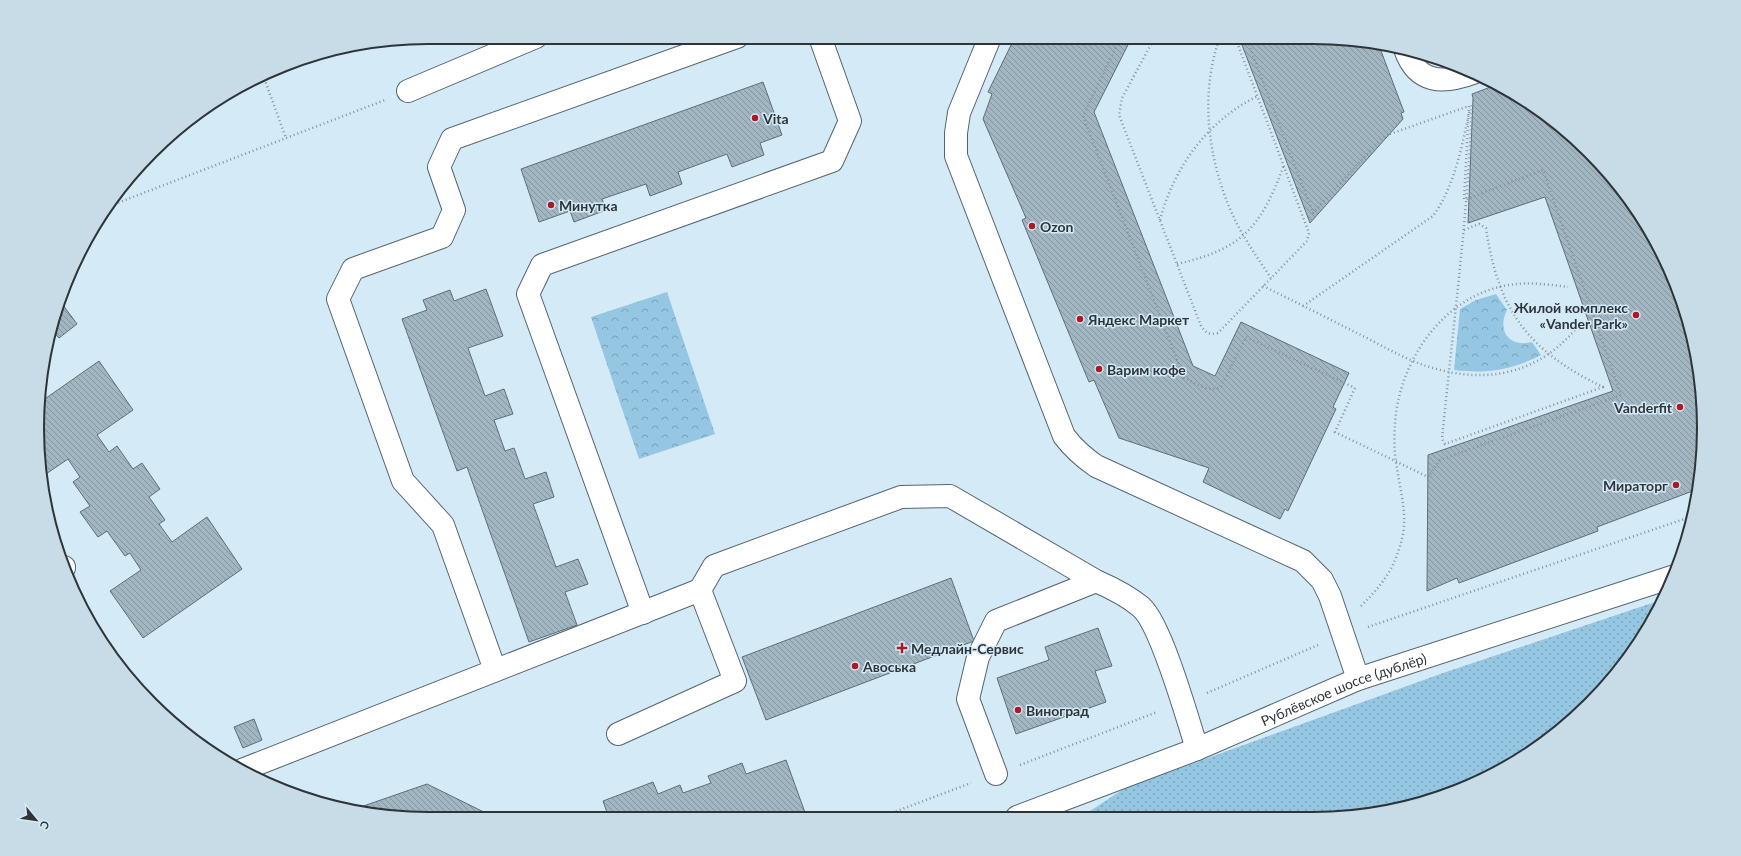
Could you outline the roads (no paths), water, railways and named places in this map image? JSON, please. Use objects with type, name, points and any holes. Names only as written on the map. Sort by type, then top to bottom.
[{"type":"street","points":[[408,91],[519,44]]},
{"type":"street","points":[[495,670],[443,525],[403,481],[338,299],[353,269],[442,237],[454,210],[439,167],[452,139],[717,44]]},
{"type":"street","points":[[643,613],[528,294],[542,265],[832,161],[850,121],[822,44]]},
{"type":"street","points":[[987,44],[959,113],[956,132],[956,156],[1064,436],[1079,453],[1096,466],[1303,561],[1322,580],[1330,596],[1358,679]]},
{"type":"street","points":[[1409,56],[1414,66],[1430,78],[1450,80],[1465,75]]},
{"type":"street","points":[[249,767],[700,590],[714,566],[901,497],[950,496],[1096,581],[1117,591],[1142,608],[1156,628],[1183,703],[1197,749]]},
{"type":"street","name":"Рублёвское шоссе (дублёр)","points":[[1030,812],[1197,749],[1358,679],[1666,579]]},
{"type":"street","points":[[996,774],[968,699],[978,657],[996,621],[1096,581]]},
{"type":"street","points":[[618,734],[735,681],[700,590]]},
{"type":"place","name":"Vita","points":[[755,118]]},
{"type":"place","name":"Минутка","points":[[551,205]]},
{"type":"place","name":"Ozon","points":[[1032,226]]},
{"type":"place","name":"Жилой комплекс «Vander Park»","points":[[1636,315]]},
{"type":"place","name":"Яндекс Маркет","points":[[1080,319]]},
{"type":"place","name":"Варим кофе","points":[[1099,369]]},
{"type":"place","name":"Vanderfit","points":[[1680,407]]},
{"type":"place","name":"Мираторг","points":[[1676,485]]},
{"type":"place","name":"Медлайн-Сервис","points":[[902,648]]},
{"type":"place","name":"Авоська","points":[[855,666]]},
{"type":"place","name":"Виноград","points":[[1018,710]]}]
